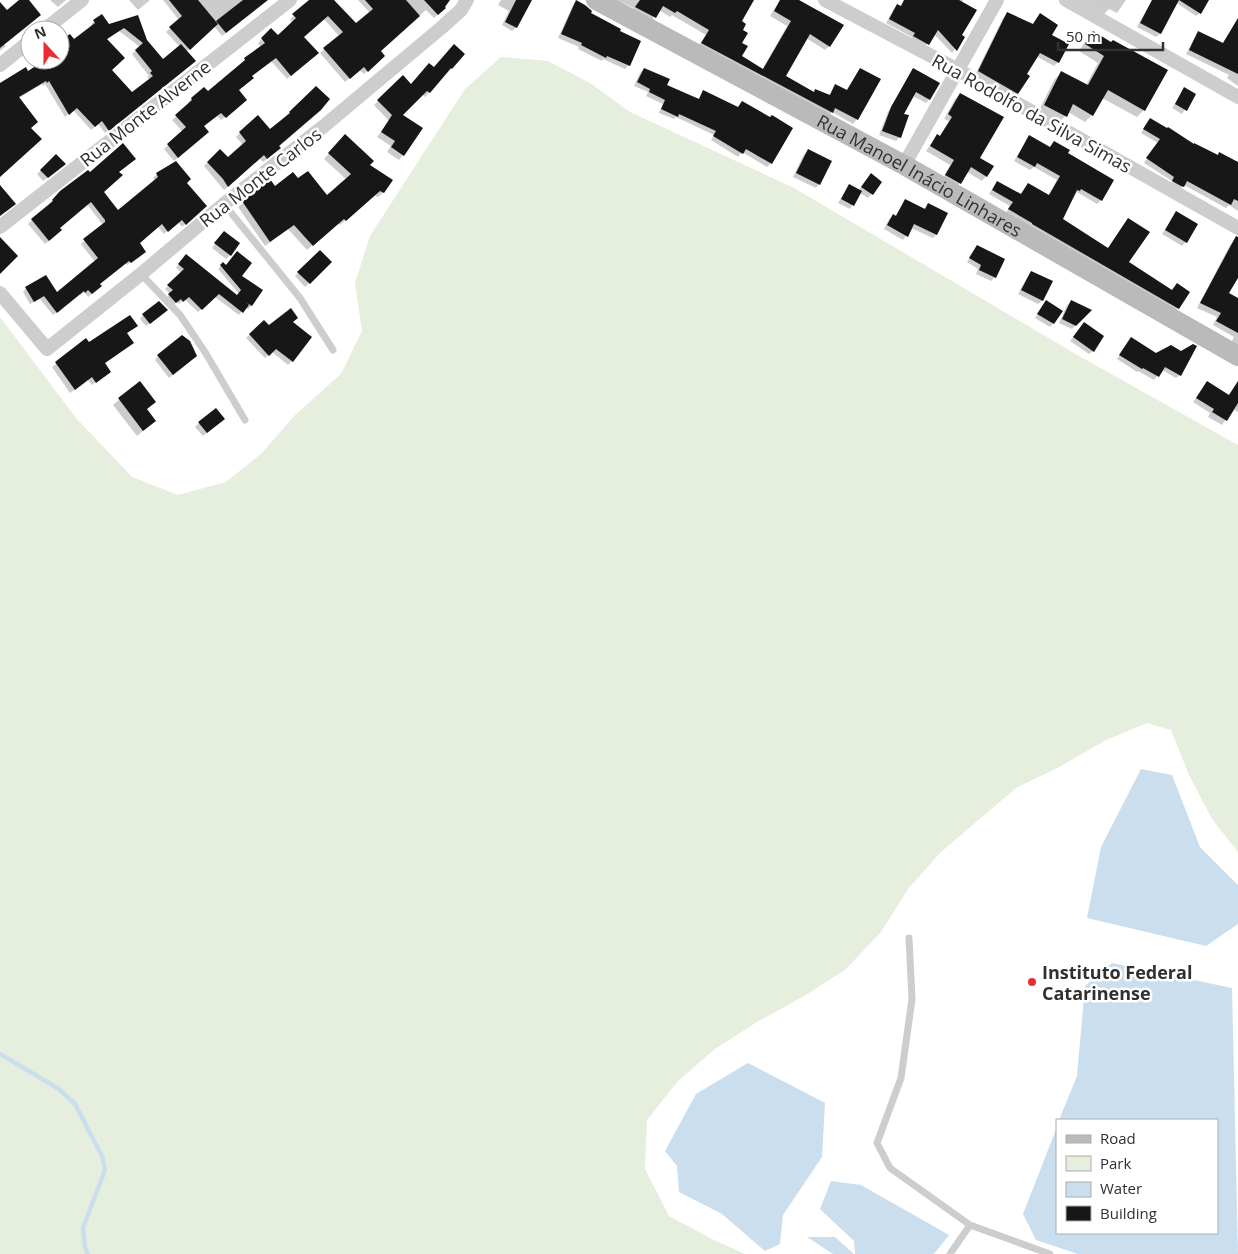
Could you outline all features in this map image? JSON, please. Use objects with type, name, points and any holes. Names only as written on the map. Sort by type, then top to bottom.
[{"type":"main road","name":"Rua Manoel Inácio Linhares","points":[[596,0],[904,165],[1238,356]]},
{"type":"street","points":[[57,20],[82,0]]},
{"type":"street","name":"Rua Monte Alverne","points":[[0,227],[290,0]]},
{"type":"street","name":"Rua Monte Carlos","points":[[0,293],[47,349],[141,274],[224,204],[324,126],[442,28],[461,10],[468,0]]},
{"type":"street","name":"Rua Rodolfo da Silva Simas","points":[[825,0],[958,70],[1238,228]]},
{"type":"street","points":[[904,165],[997,0]]},
{"type":"street","points":[[1066,0],[1238,97]]},
{"type":"street","points":[[0,65],[20,49]]},
{"type":"lane","points":[[224,204],[300,298],[333,350]]},
{"type":"lane","points":[[141,274],[180,315],[205,352],[245,420]]},
{"type":"lane","points":[[909,938],[912,999],[901,1078],[877,1143],[890,1168],[970,1225],[1050,1254]]},
{"type":"lane","points":[[950,1254],[970,1225]]},
{"type":"green space","points":[[501,57],[548,61],[590,83],[630,112],[794,188],[1079,356],[1238,445],[1238,852],[1212,819],[1189,775],[1171,730],[1147,723],[1106,740],[1061,766],[1016,788],[941,852],[908,889],[881,932],[846,969],[715,1049],[678,1081],[647,1120],[645,1169],[669,1216],[745,1254],[0,1254],[0,317],[76,418],[132,477],[178,495],[226,482],[262,453],[295,415],[341,374],[362,331],[355,283],[370,236],[465,89]]},
{"type":"water","points":[[1141,769],[1172,775],[1200,847],[1238,885],[1238,924],[1206,946],[1087,918],[1101,847]]},
{"type":"water","points":[[1112,963],[1232,988],[1238,1254],[1078,1254],[1036,1240],[1023,1214],[1056,1130],[1056,1234],[1218,1234],[1218,1119],[1059,1119],[1077,1076],[1085,986]]},
{"type":"water","points":[[748,1063],[825,1103],[822,1157],[783,1215],[780,1244],[765,1251],[722,1214],[679,1192],[677,1166],[665,1151],[696,1094]]},
{"type":"water","points":[[831,1181],[861,1185],[949,1235],[934,1254],[855,1254],[854,1241],[820,1209]]},
{"type":"water","points":[[807,1237],[835,1237],[854,1254],[833,1254]]},
{"type":"building","points":[[19,0],[29,0],[41,15],[35,20],[20,20],[20,32],[0,48],[0,2],[7,10]]},
{"type":"building","points":[[169,0],[198,0],[218,24],[190,50],[169,27],[182,16]]},
{"type":"building","points":[[243,0],[268,0],[226,33],[216,21]]},
{"type":"building","points":[[309,0],[334,0],[356,23],[373,9],[365,0],[406,0],[420,16],[381,51],[385,56],[368,72],[364,67],[350,79],[323,48],[343,32],[328,16],[304,37],[319,53],[291,76],[276,58],[252,76],[254,78],[239,90],[247,100],[226,118],[221,113],[204,126],[209,132],[178,158],[167,144],[186,127],[175,115],[204,87],[208,91],[245,60],[244,58],[265,43],[261,38],[271,28],[278,35],[296,18],[292,14]]},
{"type":"building","points":[[424,0],[450,0],[446,8],[438,15]]},
{"type":"building","points":[[516,0],[532,0],[517,28],[505,22]]},
{"type":"building","points":[[576,0],[592,11],[591,13],[621,29],[620,31],[641,41],[630,66],[607,56],[606,58],[581,45],[582,43],[561,34]]},
{"type":"building","points":[[640,0],[754,0],[742,21],[746,24],[743,30],[748,33],[742,43],[748,46],[742,56],[763,69],[791,21],[774,11],[780,0],[799,0],[844,25],[830,47],[810,34],[786,76],[814,92],[815,89],[830,95],[835,84],[847,90],[860,68],[881,79],[858,120],[835,108],[833,113],[701,43],[709,30],[677,11],[675,13],[663,6],[656,18],[635,7]]},
{"type":"building","points":[[904,0],[959,0],[977,10],[962,35],[965,37],[957,51],[938,30],[929,45],[913,36],[915,33],[889,19],[897,4],[901,6]]},
{"type":"building","points":[[1152,0],[1179,0],[1161,34],[1140,23]]},
{"type":"building","points":[[1179,0],[1209,0],[1201,14]]},
{"type":"building","points":[[1007,12],[1033,24],[1040,13],[1058,25],[1052,35],[1069,44],[1059,63],[1040,53],[1027,74],[1030,76],[1018,94],[978,71]]},
{"type":"building","points":[[102,14],[109,24],[138,15],[147,40],[163,59],[181,44],[196,61],[109,131],[102,121],[95,127],[77,108],[69,115],[49,81],[47,83],[46,81],[19,97],[38,122],[31,128],[42,139],[0,177],[0,83],[21,70],[70,70],[70,34],[74,39],[95,23],[93,20]],"holes":[[[124,28],[143,43],[135,50],[152,71],[150,73],[153,76],[132,92],[112,70],[125,58],[107,39]]]},
{"type":"building","points":[[1238,18],[1238,74],[1189,50],[1198,31],[1223,43]]},
{"type":"building","points":[[1093,31],[1168,70],[1145,111],[1108,90],[1093,116],[1073,104],[1067,117],[1044,105],[1061,71],[1088,85],[1104,56],[1085,44]]},
{"type":"building","points":[[454,44],[465,54],[430,93],[427,91],[403,115],[423,128],[404,156],[391,147],[395,141],[381,132],[392,115],[377,100],[403,75],[411,84],[429,63],[434,67]]},
{"type":"building","points":[[644,68],[670,79],[667,85],[699,99],[703,90],[738,107],[742,101],[770,117],[772,115],[793,128],[772,164],[746,149],[743,154],[713,136],[716,131],[679,114],[678,117],[661,109],[665,100],[649,92],[650,89],[637,82]]},
{"type":"building","points":[[913,68],[940,83],[930,100],[916,92],[904,114],[909,115],[901,138],[882,131],[891,107]]},
{"type":"building","points":[[316,86],[330,99],[321,110],[279,146],[281,148],[267,159],[264,155],[228,187],[207,162],[220,149],[228,157],[246,141],[239,132],[258,115],[270,129],[290,113]]},
{"type":"building","points":[[1184,87],[1196,94],[1187,111],[1175,104]]},
{"type":"building","points":[[960,93],[1004,117],[980,158],[994,166],[987,177],[971,167],[961,184],[945,175],[954,160],[930,146],[937,134],[940,136],[952,117],[948,114]]},
{"type":"building","points":[[1150,118],[1194,144],[1218,155],[1219,152],[1238,162],[1238,201],[1234,199],[1231,205],[1187,181],[1184,187],[1181,186],[1172,181],[1174,177],[1146,158],[1160,139],[1143,129]]},
{"type":"building","points":[[345,134],[374,161],[370,165],[393,180],[384,193],[380,191],[346,221],[344,219],[313,246],[294,225],[270,242],[242,201],[270,179],[275,186],[293,172],[298,178],[308,171],[327,195],[351,174],[328,153]]},
{"type":"building","points":[[1029,135],[1050,147],[1054,141],[1070,150],[1068,153],[1114,180],[1102,201],[1081,189],[1080,191],[1077,190],[1063,219],[1108,248],[1128,218],[1150,232],[1129,262],[1172,290],[1177,283],[1190,292],[1179,309],[1008,209],[1013,202],[992,190],[997,181],[1021,194],[1028,183],[1049,195],[1060,176],[1037,163],[1035,167],[1017,157]]},
{"type":"building","points":[[123,143],[136,159],[119,172],[123,175],[104,192],[118,210],[158,177],[156,173],[176,161],[191,179],[187,183],[207,206],[186,225],[182,220],[168,232],[162,224],[140,243],[146,252],[131,263],[129,261],[100,284],[102,286],[92,294],[88,290],[85,293],[84,291],[57,313],[44,296],[34,302],[25,287],[46,275],[57,292],[98,258],[83,239],[105,222],[105,220],[91,202],[60,228],[62,230],[49,241],[31,219],[53,201],[60,191],[88,170],[90,172]]},
{"type":"building","points":[[808,149],[832,161],[820,185],[796,173]]},
{"type":"building","points":[[56,154],[66,164],[48,178],[40,170]]},
{"type":"building","points":[[871,173],[882,182],[873,195],[861,187]]},
{"type":"building","points":[[849,184],[862,191],[854,206],[841,199]]},
{"type":"building","points":[[0,185],[16,204],[0,216]]},
{"type":"building","points":[[905,199],[925,209],[928,203],[948,213],[937,235],[914,224],[908,237],[887,225],[893,214],[896,216]]},
{"type":"building","points":[[1176,211],[1198,224],[1187,243],[1165,230]]},
{"type":"building","points":[[224,231],[240,243],[231,256],[214,243]]},
{"type":"building","points":[[1236,236],[1238,237],[1238,278],[1229,293],[1238,298],[1238,333],[1216,321],[1221,313],[1200,303]]},
{"type":"building","points":[[0,237],[18,256],[0,274]]},
{"type":"building","points":[[977,245],[1005,259],[996,278],[979,270],[981,265],[969,258]]},
{"type":"building","points":[[320,250],[332,262],[310,284],[297,272]]},
{"type":"building","points":[[237,251],[252,263],[242,276],[263,290],[252,306],[247,303],[249,305],[243,313],[219,294],[202,310],[189,297],[183,302],[181,299],[176,303],[168,294],[173,290],[167,285],[184,269],[178,264],[186,254],[237,295],[241,290],[220,265],[223,262],[226,265]]},
{"type":"building","points":[[1031,271],[1053,281],[1043,301],[1021,290]]},
{"type":"building","points":[[1046,300],[1063,311],[1054,324],[1037,314]]},
{"type":"building","points":[[1071,300],[1092,310],[1076,326],[1062,319]]},
{"type":"building","points":[[159,301],[168,310],[150,324],[142,314]]},
{"type":"building","points":[[291,308],[298,318],[293,322],[312,337],[293,362],[276,349],[269,356],[249,334],[264,320],[269,325]]},
{"type":"building","points":[[130,315],[138,326],[127,333],[134,343],[105,363],[111,372],[96,383],[92,377],[75,390],[55,362],[86,338],[89,342]]},
{"type":"building","points":[[1084,322],[1104,336],[1094,352],[1073,337]]},
{"type":"building","points":[[182,335],[190,341],[197,356],[173,375],[157,355]]},
{"type":"building","points":[[1131,337],[1156,353],[1171,345],[1181,351],[1193,344],[1197,346],[1181,376],[1165,367],[1159,377],[1119,355]]},
{"type":"building","points":[[140,381],[156,402],[147,409],[156,421],[143,431],[118,398]]},
{"type":"building","points":[[1207,381],[1229,395],[1238,381],[1238,403],[1227,421],[1212,412],[1214,409],[1196,398]]},
{"type":"building","points":[[216,408],[225,419],[207,433],[198,422]]},
{"type":"waterway","points":[[0,1054],[59,1089],[75,1104],[102,1156],[105,1170],[83,1228],[85,1248],[88,1254]]},
{"type":"place","name":"Instituto Federal Catarinense","points":[[1032,982]]}]
